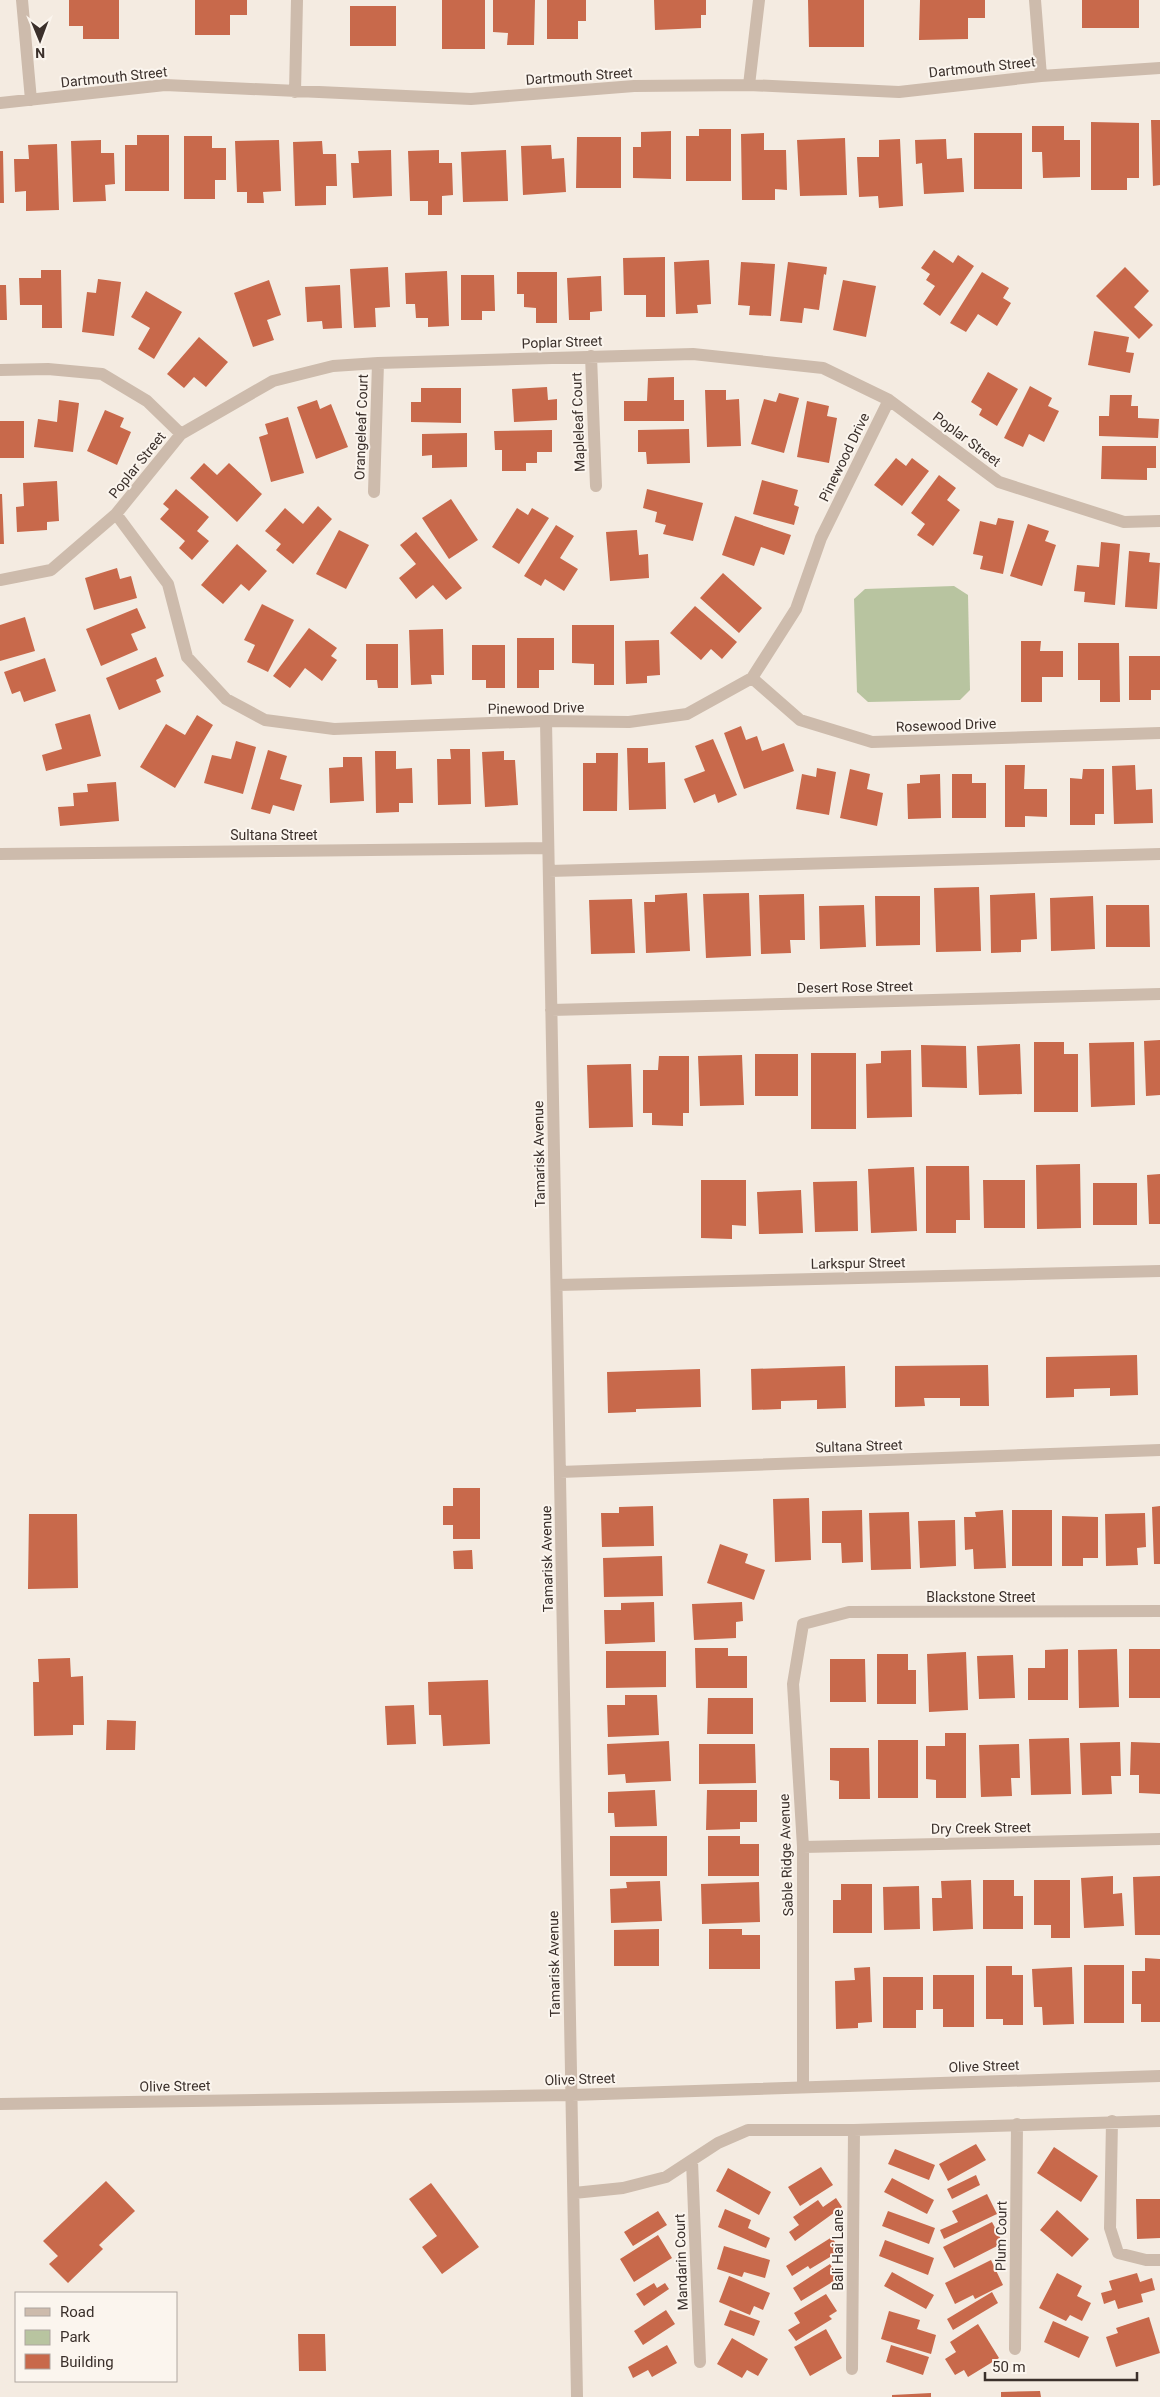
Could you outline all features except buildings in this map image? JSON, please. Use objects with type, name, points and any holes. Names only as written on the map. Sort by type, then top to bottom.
[{"type":"street","points":[[22,0],[31,100]]},
{"type":"street","points":[[295,92],[297,0]]},
{"type":"street","points":[[749,86],[759,0]]},
{"type":"street","points":[[1035,0],[1040,76]]},
{"type":"street","name":"Dartmouth Street","points":[[0,103],[165,85],[471,99],[634,86],[749,86],[899,92],[1040,76],[1160,68]]},
{"type":"street","name":"Poplar Street","points":[[0,580],[51,570],[116,514],[181,434],[272,381],[333,366],[378,363],[693,354],[823,368],[889,400],[1000,482],[1124,522],[1160,521]]},
{"type":"street","name":"Mapleleaf Court","points":[[591,356],[596,486]]},
{"type":"street","name":"Orangeleaf Court","points":[[374,492],[378,363]]},
{"type":"street","points":[[0,370],[48,369],[102,374],[147,400],[181,434]]},
{"type":"street","name":"Pinewood Drive","points":[[116,514],[168,584],[187,657],[226,699],[265,720],[334,730],[546,721],[629,722],[687,714],[752,678],[796,609],[821,538],[889,400]]},
{"type":"street","name":"Rosewood Drive","points":[[752,678],[800,720],[872,742],[1160,733]]},
{"type":"street","name":"Tamarisk Avenue","points":[[546,721],[577,2397]]},
{"type":"street","name":"Sultana Street","points":[[0,854],[548,848]]},
{"type":"street","points":[[549,871],[1160,854]]},
{"type":"street","name":"Desert Rose Street","points":[[551,1010],[1160,994]]},
{"type":"street","name":"Larkspur Street","points":[[557,1285],[1160,1272]]},
{"type":"street","name":"Sultana Street","points":[[560,1472],[1160,1450]]},
{"type":"street","name":"Blackstone Street","points":[[803,1624],[849,1612],[1160,1611]]},
{"type":"street","name":"Sable Ridge Avenue","points":[[803,1624],[793,1684],[803,1848],[803,2086]]},
{"type":"street","name":"Dry Creek Street","points":[[803,1848],[1160,1839]]},
{"type":"street","name":"Olive Street","points":[[0,2104],[572,2094],[1160,2076]]},
{"type":"street","points":[[1112,2121],[1110,2228],[1118,2253],[1146,2260],[1160,2260]]},
{"type":"street","points":[[574,2193],[623,2188],[666,2177],[718,2143],[748,2130],[854,2130],[1160,2121]]},
{"type":"street","name":"Plum Court","points":[[1015,2349],[1018,2124]]},
{"type":"street","name":"Bali Hai Lane","points":[[852,2370],[854,2130]]},
{"type":"street","name":"Mandarin Court","points":[[692,2161],[700,2362]]},
{"type":"green space","points":[[954,586],[968,595],[970,690],[960,700],[868,702],[857,692],[854,599],[865,589]]}]
